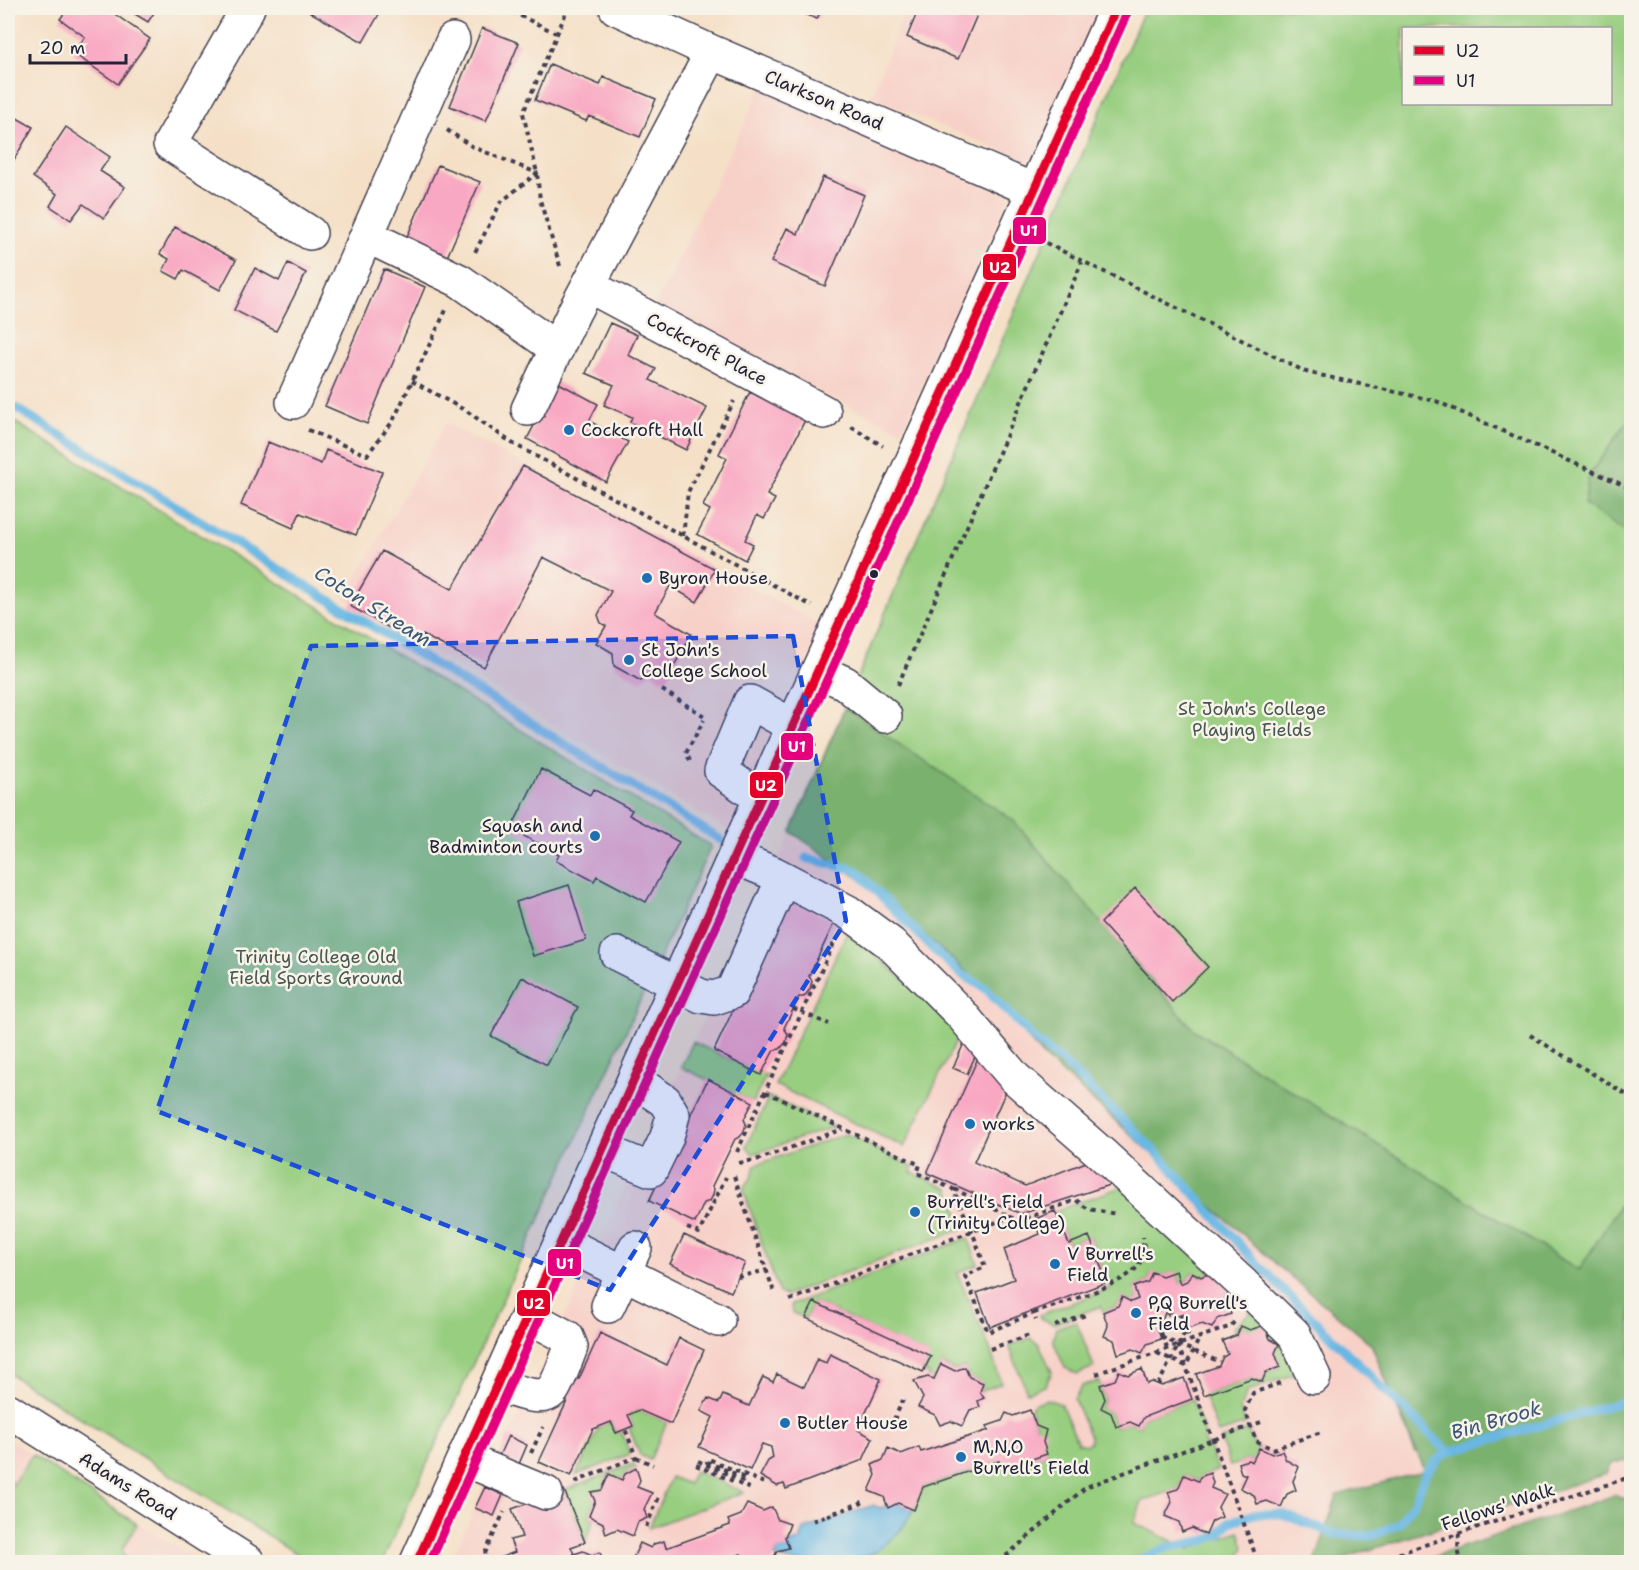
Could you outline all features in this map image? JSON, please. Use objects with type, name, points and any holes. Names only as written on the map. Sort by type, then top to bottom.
[{"type":"street","points":[[248,8],[170,144],[309,233]]},
{"type":"street","name":"Clarkson Road","points":[[616,8],[712,52],[1034,190]]},
{"type":"street","points":[[417,1563],[1116,8]]},
{"type":"street","points":[[293,402],[453,40]]},
{"type":"street","points":[[528,409],[582,299],[712,52]]},
{"type":"street","points":[[367,236],[460,281],[557,349]]},
{"type":"street","name":"Cockcroft Place","points":[[582,299],[749,372],[824,412]]},
{"type":"street","points":[[818,671],[845,682],[885,716]]},
{"type":"street","points":[[760,798],[721,771],[750,702],[792,726]]},
{"type":"street","points":[[734,857],[848,912],[890,943],[961,1014],[1015,1078],[1102,1154],[1294,1334],[1313,1374]]},
{"type":"street","points":[[617,954],[676,985],[708,997],[714,998],[732,992],[783,879]]},
{"type":"street","points":[[716,897],[741,910],[761,930]]},
{"type":"street","points":[[603,1150],[651,1170],[667,1137],[673,1115],[665,1101],[634,1080]]},
{"type":"street","points":[[562,1242],[629,1261],[718,1320]]},
{"type":"street","points":[[608,1306],[629,1261]]},
{"type":"street","points":[[497,1385],[541,1397],[552,1391],[571,1347],[567,1337],[528,1316]]},
{"type":"street","name":"Adams Road","points":[[8,1410],[240,1560]]},
{"type":"street","points":[[464,1459],[546,1493]]},
{"type":"path","points":[[504,8],[556,33]]},
{"type":"path","points":[[568,8],[524,113],[537,172],[540,200],[582,299]]},
{"type":"path","points":[[421,113],[473,147],[537,172]]},
{"type":"path","points":[[293,402],[291,423],[367,455],[393,421],[460,281],[501,202],[537,172]]},
{"type":"path","points":[[1015,230],[1306,372],[1436,402],[1632,489]]},
{"type":"path","points":[[885,716],[1082,262]]},
{"type":"path","points":[[684,536],[688,492],[749,372]]},
{"type":"path","points":[[412,381],[468,412],[512,442],[839,621]]},
{"type":"path","points":[[824,412],[911,462]]},
{"type":"path","points":[[662,690],[706,717]]},
{"type":"path","points":[[737,1152],[848,912]]},
{"type":"path","points":[[793,1009],[829,1024]]},
{"type":"path","points":[[1530,1035],[1627,1095],[1632,1088]]},
{"type":"path","points":[[766,1092],[920,1165],[917,1173],[1019,1221],[1076,1200],[1088,1209],[1122,1215]]},
{"type":"path","points":[[739,1163],[759,1159],[844,1129]]},
{"type":"path","points":[[735,1176],[774,1292]]},
{"type":"path","points":[[687,1228],[699,1233],[726,1177]]},
{"type":"path","points":[[953,1189],[985,1267],[965,1276],[988,1332],[1116,1283],[1138,1266],[1145,1249],[1142,1226]]},
{"type":"path","points":[[790,1300],[1010,1217]]},
{"type":"path","points":[[738,1278],[767,1270]]},
{"type":"path","points":[[1096,1374],[1231,1326],[1259,1299]]},
{"type":"path","points":[[1034,1313],[1036,1320]]},
{"type":"path","points":[[1055,1326],[1086,1315]]},
{"type":"path","points":[[1181,1315],[1190,1340]]},
{"type":"path","points":[[1158,1323],[1167,1348]]},
{"type":"path","points":[[1158,1385],[1186,1330]]},
{"type":"path","points":[[990,1349],[1029,1335]]},
{"type":"path","points":[[1186,1366],[1201,1337]]},
{"type":"path","points":[[1163,1338],[1220,1362]]},
{"type":"path","points":[[1178,1345],[1257,1563]]},
{"type":"path","points":[[1157,1353],[1186,1366]]},
{"type":"path","points":[[1313,1374],[1253,1393],[1245,1410],[1256,1441],[1273,1449],[1321,1432]]},
{"type":"path","points":[[890,1428],[903,1400]]},
{"type":"path","points":[[999,1563],[1086,1487],[1261,1422]]},
{"type":"path","points":[[624,1429],[636,1457],[652,1465]]},
{"type":"path","points":[[546,1493],[636,1457]]},
{"type":"path","points":[[752,1489],[697,1463],[743,1481],[745,1478],[707,1462],[709,1458],[764,1483]]},
{"type":"path","name":"Fellows' Walk","points":[[1373,1563],[1632,1478]]},
{"type":"path","points":[[1624,1479],[1632,1483]]},
{"type":"path","points":[[646,1527],[659,1497]]},
{"type":"path","points":[[860,1501],[864,1509]]},
{"type":"path","points":[[852,1504],[855,1512]]},
{"type":"path","points":[[844,1507],[847,1514]]},
{"type":"path","points":[[836,1510],[838,1517]]},
{"type":"path","points":[[829,1513],[831,1520]]},
{"type":"path","points":[[822,1515],[825,1522]]},
{"type":"path","points":[[814,1518],[817,1525]]},
{"type":"path","points":[[1460,1534],[1458,1549],[1461,1563]]},
{"type":"highlighted area","points":[[793,636],[846,921],[610,1290],[157,1111],[311,646]]},
{"type":"shaded area","points":[[905,8],[1108,8],[1038,166],[871,97]]},
{"type":"shaded area","points":[[763,84],[1010,195],[902,431],[655,306]]},
{"type":"shaded area","name":"St John's College School","points":[[446,423],[824,627],[735,835],[345,598]]},
{"type":"shaded area","name":"Burrell's Field (Trinity College)","points":[[790,835],[864,882],[985,988],[1043,1056],[1275,1263],[1371,1344],[1631,1414],[1631,1562],[450,1562]]},
{"type":"shaded area","points":[[8,1439],[125,1516],[202,1562],[8,1562]]},
{"type":"green space","name":"St John's College Playing Fields","points":[[1145,8],[1631,8],[1631,1393],[1415,1452],[1371,1343],[1275,1263],[1043,1056],[996,1001],[868,880],[791,832]]},
{"type":"green space","name":"Trinity College Old Field Sports Ground","points":[[8,418],[711,846],[382,1562],[310,1562],[8,1373]]},
{"type":"green space","points":[[1626,423],[1632,423],[1631,536],[1584,504],[1589,475]]},
{"type":"green space","points":[[845,708],[1013,820],[1194,1030],[1579,1270],[1631,1187],[1631,1463],[1625,1460],[1611,1464],[1606,1474],[1332,1562],[1315,1562],[1337,1495],[1425,1471],[1371,1344],[1275,1263],[1043,1056],[985,988],[864,882],[791,832]]},
{"type":"green space","points":[[848,930],[912,987],[959,1035],[904,1147],[775,1085]]},
{"type":"green space","points":[[693,1042],[766,1076],[753,1102],[681,1067]]},
{"type":"green space","points":[[769,1097],[834,1127],[753,1154],[746,1146]]},
{"type":"green space","points":[[846,1134],[913,1167],[911,1172],[949,1189],[964,1228],[786,1295],[779,1293],[743,1189],[752,1177],[755,1165]]},
{"type":"green space","points":[[1124,1186],[1215,1271],[1201,1277],[1192,1272],[1187,1281],[1180,1284],[1176,1272],[1162,1276],[1152,1273],[1148,1282],[1134,1287],[1138,1299],[1131,1302],[1122,1297],[1118,1306],[1103,1312],[1101,1306],[1054,1324],[1040,1318],[1039,1315],[1110,1289],[1089,1236],[1069,1244],[1055,1211]]},
{"type":"green space","points":[[968,1238],[978,1264],[957,1273],[990,1349],[1001,1383],[980,1392],[983,1383],[969,1377],[965,1367],[955,1371],[942,1364],[934,1379],[928,1377],[929,1374],[923,1372],[930,1356],[814,1302],[806,1318],[792,1313],[791,1305]]},
{"type":"green space","points":[[1256,1307],[1300,1372],[1248,1391],[1240,1408],[1246,1424],[1218,1433],[1204,1395],[1252,1378],[1261,1382],[1266,1372],[1280,1367],[1275,1353],[1279,1344],[1241,1326],[1237,1335],[1234,1327]]},
{"type":"green space","points":[[1076,1321],[1094,1367],[1077,1374],[1065,1368],[1053,1340],[1056,1328]]},
{"type":"green space","points":[[1030,1338],[1039,1344],[1052,1372],[1045,1386],[1027,1392],[1009,1346]]},
{"type":"green space","points":[[1099,1381],[1105,1399],[1101,1408],[1111,1413],[1116,1427],[1130,1422],[1139,1426],[1144,1417],[1192,1399],[1206,1437],[1203,1439],[1205,1445],[1208,1445],[1218,1470],[1200,1477],[1198,1481],[1184,1475],[1178,1489],[1142,1501],[1134,1523],[1189,1549],[1239,1531],[1244,1547],[1237,1562],[851,1562],[877,1551],[914,1510],[923,1487],[999,1461],[1003,1469],[1019,1464],[1026,1467],[1029,1460],[1047,1454],[1030,1410],[1033,1404],[1047,1399],[1061,1404],[1078,1443],[1086,1445],[1090,1442],[1090,1437],[1074,1399],[1082,1386]]},
{"type":"green space","points":[[639,1410],[667,1422],[650,1460],[640,1455],[629,1428],[633,1426],[628,1415]]},
{"type":"green space","points":[[611,1422],[615,1433],[621,1431],[630,1454],[576,1475],[600,1426]]},
{"type":"green space","points":[[1248,1430],[1254,1445],[1259,1448],[1252,1462],[1248,1460],[1230,1466],[1221,1440]]},
{"type":"green space","points":[[32,1455],[137,1524],[122,1550],[127,1562],[8,1562],[8,1491]]},
{"type":"green space","points":[[634,1464],[636,1468],[625,1474],[622,1480],[609,1474],[602,1490],[592,1492],[595,1501],[589,1516],[594,1519],[585,1542],[564,1490]]},
{"type":"green space","points":[[694,1471],[744,1492],[649,1528],[671,1477],[688,1484]]},
{"type":"green space","points":[[1615,1495],[1622,1499],[1631,1496],[1631,1562],[1418,1562]]},
{"type":"water","points":[[898,1503],[914,1510],[900,1531],[877,1551],[851,1562],[795,1562],[775,1557],[777,1551],[788,1548],[787,1544],[800,1541],[804,1529],[874,1505],[879,1508]]},
{"type":"building","points":[[68,8],[106,8],[150,39],[118,84],[73,53],[85,37],[60,19]]},
{"type":"building","points":[[125,8],[157,8],[148,22]]},
{"type":"building","points":[[313,8],[382,9],[363,42],[310,12]]},
{"type":"building","points":[[790,8],[822,8],[817,19]]},
{"type":"building","points":[[919,8],[980,8],[958,59],[907,37]]},
{"type":"building","points":[[482,28],[519,43],[486,121],[450,106]]},
{"type":"building","points":[[550,64],[600,85],[603,77],[656,99],[640,137],[589,116],[586,121],[535,100]]},
{"type":"building","points":[[8,113],[33,127],[8,170]]},
{"type":"building","points":[[66,127],[110,157],[100,171],[125,187],[104,218],[83,204],[71,220],[50,206],[57,194],[33,177]]},
{"type":"building","points":[[438,165],[480,182],[447,257],[406,239]]},
{"type":"building","points":[[823,177],[864,195],[825,286],[771,262],[787,228],[798,234]]},
{"type":"building","points":[[175,227],[236,260],[220,290],[183,270],[178,279],[163,271],[169,259],[160,254]]},
{"type":"building","points":[[288,263],[306,273],[276,331],[234,310],[255,268],[279,281]]},
{"type":"building","points":[[384,269],[425,287],[367,424],[325,406]]},
{"type":"building","points":[[610,323],[637,335],[628,355],[656,369],[650,380],[707,408],[686,450],[630,422],[632,417],[604,405],[614,385],[586,373]]},
{"type":"building","name":"Cockcroft Hall","points":[[557,382],[598,404],[589,421],[628,442],[606,482],[527,439]]},
{"type":"building","points":[[750,392],[805,420],[767,495],[775,499],[764,519],[757,515],[745,540],[753,544],[745,560],[697,534],[710,510],[703,506],[727,458],[719,454]]},
{"type":"building","points":[[268,442],[321,464],[326,450],[382,472],[356,535],[300,513],[293,528],[241,505]]},
{"type":"building","name":"Byron House","points":[[523,466],[715,569],[697,602],[670,586],[655,613],[691,634],[666,681],[650,673],[641,681],[614,666],[613,653],[596,643],[606,626],[601,623],[598,615],[611,591],[543,557],[484,667],[423,635],[418,644],[350,606],[382,551],[452,589]]},
{"type":"building","name":"Squash and Badminton courts","points":[[541,769],[590,795],[593,789],[632,810],[629,815],[679,842],[646,902],[597,876],[594,881],[556,861],[559,855],[511,829]]},
{"type":"building","points":[[569,885],[586,940],[533,956],[516,902]]},
{"type":"building","points":[[1135,888],[1208,967],[1172,1002],[1101,923]]},
{"type":"building","points":[[785,898],[835,921],[809,976],[812,981],[810,989],[804,997],[799,997],[784,1028],[788,1034],[786,1042],[780,1049],[774,1050],[761,1075],[714,1051]]},
{"type":"building","points":[[522,977],[578,1007],[547,1065],[491,1036]]},
{"type":"building","points":[[964,1043],[978,1050],[967,1074],[953,1068]]},
{"type":"building","name":"works","points":[[981,1051],[1006,1091],[974,1162],[1025,1186],[1099,1157],[1109,1185],[1021,1214],[927,1173]]},
{"type":"building","points":[[708,1079],[753,1102],[744,1119],[746,1124],[744,1131],[740,1137],[735,1139],[712,1186],[713,1195],[710,1201],[704,1203],[695,1223],[649,1201]]},
{"type":"building","name":"V Burrell's Field","points":[[1055,1211],[1069,1244],[1089,1236],[1107,1282],[990,1327],[977,1293],[1014,1279],[1004,1249],[1040,1234],[1035,1219]]},
{"type":"building","points":[[684,1235],[745,1263],[731,1292],[670,1264]]},
{"type":"building","name":"P,Q Burrell's Field","points":[[1176,1271],[1180,1284],[1187,1281],[1192,1272],[1201,1277],[1215,1271],[1230,1290],[1225,1299],[1231,1314],[1217,1319],[1212,1328],[1202,1324],[1188,1329],[1183,1314],[1178,1316],[1169,1312],[1168,1315],[1165,1313],[1161,1323],[1156,1324],[1161,1339],[1147,1344],[1142,1353],[1133,1349],[1118,1354],[1114,1340],[1104,1336],[1108,1326],[1103,1312],[1118,1306],[1122,1297],[1131,1302],[1138,1299],[1134,1287],[1148,1282],[1152,1272],[1162,1276]]},
{"type":"building","points":[[814,1302],[931,1356],[923,1372],[806,1318]]},
{"type":"building","points":[[1265,1325],[1270,1339],[1279,1344],[1275,1353],[1280,1367],[1266,1372],[1262,1382],[1252,1378],[1204,1395],[1196,1374],[1219,1366],[1223,1357],[1228,1354],[1222,1341],[1237,1335],[1241,1326],[1250,1330]]},
{"type":"building","points":[[600,1333],[667,1365],[679,1338],[704,1350],[671,1424],[639,1410],[628,1415],[633,1426],[616,1433],[611,1422],[593,1429],[571,1476],[539,1462],[567,1401],[561,1398],[572,1376],[579,1379]]},
{"type":"building","name":"Butler House","points":[[830,1354],[881,1379],[858,1430],[873,1438],[863,1460],[786,1489],[784,1484],[777,1486],[760,1476],[768,1461],[773,1458],[771,1447],[762,1444],[750,1470],[699,1447],[713,1417],[701,1411],[708,1398],[719,1403],[723,1395],[749,1406],[763,1377],[773,1382],[777,1374],[804,1387],[817,1359],[826,1363]]},
{"type":"building","points":[[941,1364],[955,1371],[965,1367],[969,1377],[983,1383],[980,1392],[984,1398],[978,1401],[980,1407],[970,1410],[962,1426],[951,1421],[940,1425],[935,1415],[918,1407],[923,1398],[914,1381],[928,1377],[934,1379]]},
{"type":"building","points":[[1142,1369],[1147,1384],[1152,1382],[1162,1386],[1184,1378],[1192,1399],[1144,1417],[1139,1426],[1130,1422],[1116,1427],[1111,1413],[1101,1408],[1105,1399],[1100,1385],[1115,1380],[1119,1371],[1128,1375]]},
{"type":"building","name":"M,N,O Burrell's Field","points":[[1030,1410],[1036,1426],[1046,1430],[1043,1442],[1047,1454],[1029,1460],[1027,1467],[1019,1464],[1003,1469],[999,1461],[923,1487],[914,1510],[898,1503],[888,1508],[884,1497],[869,1491],[876,1475],[872,1465],[883,1460],[888,1448],[901,1454],[919,1447],[921,1452],[989,1430],[987,1426],[1002,1421],[1006,1413],[1013,1416]]},
{"type":"building","points":[[508,1436],[527,1445],[519,1464],[499,1456]]},
{"type":"building","points":[[1259,1448],[1272,1454],[1282,1451],[1286,1460],[1299,1467],[1293,1481],[1296,1490],[1287,1494],[1281,1507],[1267,1501],[1257,1504],[1254,1495],[1240,1488],[1246,1475],[1241,1473],[1238,1463],[1248,1460],[1252,1462]]},
{"type":"building","points":[[636,1468],[640,1480],[637,1487],[652,1493],[644,1509],[647,1518],[638,1522],[633,1536],[617,1529],[606,1534],[603,1523],[589,1516],[595,1501],[591,1492],[602,1490],[609,1474],[622,1480],[625,1474]]},
{"type":"building","points":[[1210,1473],[1213,1483],[1211,1488],[1225,1494],[1218,1507],[1222,1517],[1212,1521],[1206,1535],[1192,1528],[1182,1532],[1179,1522],[1165,1516],[1172,1502],[1168,1492],[1178,1489],[1184,1475],[1198,1481],[1200,1477]]},
{"type":"building","points":[[8,1476],[14,1481],[8,1491]]},
{"type":"building","points":[[485,1487],[503,1495],[494,1516],[475,1508]]},
{"type":"building","points":[[564,1490],[585,1542],[571,1547],[574,1554],[583,1551],[592,1555],[600,1552],[602,1559],[610,1562],[489,1562],[515,1552],[510,1540],[522,1537],[512,1509]]},
{"type":"building","points":[[747,1504],[763,1511],[772,1507],[778,1520],[790,1524],[785,1537],[789,1548],[777,1551],[772,1562],[746,1562],[741,1554],[717,1562],[625,1562],[623,1559],[633,1558],[640,1543],[651,1548],[654,1544],[664,1541],[666,1548],[730,1525],[728,1520],[741,1515]]},
{"type":"waterway","name":"Coton Stream","points":[[8,403],[721,840]]},
{"type":"waterway","points":[[806,858],[856,870],[934,950],[961,974],[985,988],[1036,1041],[1064,1063],[1160,1156],[1261,1268],[1448,1452]]},
{"type":"waterway","name":"Bin Brook","points":[[1134,1562],[1166,1548],[1207,1540],[1218,1535],[1230,1522],[1254,1514],[1282,1514],[1335,1534],[1371,1536],[1399,1524],[1414,1502],[1426,1473],[1448,1452],[1632,1399]]},
{"type":"transit line","name":"U2","points":[[417,1562],[1116,8]]},
{"type":"transit line","name":"U1","points":[[430,1562],[1127,13]]},
{"type":"place","name":"Cockcroft Hall","points":[[569,430]]},
{"type":"place","name":"Byron House","points":[[647,578]]},
{"type":"place","name":"St John's College School","points":[[629,660]]},
{"type":"place","name":"Squash and Badminton courts","points":[[595,836]]},
{"type":"place","name":"works","points":[[970,1124]]},
{"type":"place","name":"Burrell's Field (Trinity College)","points":[[915,1212]]},
{"type":"place","name":"V Burrell's Field","points":[[1055,1264]]},
{"type":"place","name":"P,Q Burrell's Field","points":[[1136,1313]]},
{"type":"place","name":"Butler House","points":[[785,1423]]},
{"type":"place","name":"M,N,O Burrell's Field","points":[[961,1457]]}]
